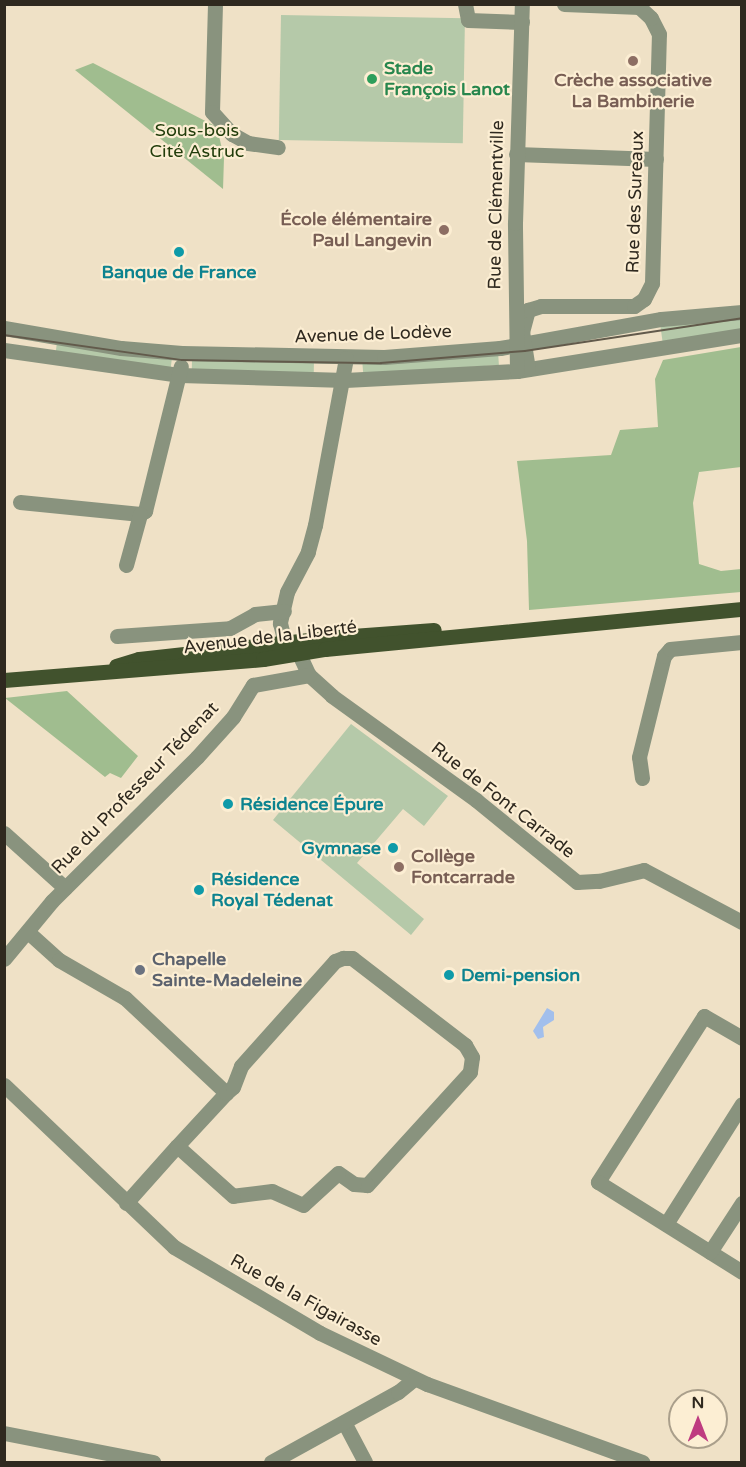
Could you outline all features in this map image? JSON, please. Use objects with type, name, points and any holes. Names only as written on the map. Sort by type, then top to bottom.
[{"type":"main road","name":"Avenue de la Liberté","points":[[4,680],[81,675],[539,627],[741,609]]},
{"type":"main road","name":"Avenue de la Liberté","points":[[81,675],[139,659],[284,640],[539,627]]},
{"type":"street","points":[[215,4],[212,112],[232,134],[248,143],[278,147]]},
{"type":"street","points":[[465,4],[468,20],[522,22]]},
{"type":"street","name":"Rue de Clémentville","points":[[519,342],[516,154],[522,4]]},
{"type":"street","points":[[564,4],[638,6]]},
{"type":"street","name":"Rue des Sureaux","points":[[522,370],[519,342],[528,310],[541,306],[622,308],[644,299],[652,283],[659,34],[651,18],[638,6]]},
{"type":"street","points":[[516,154],[656,159]]},
{"type":"street","name":"Avenue de Lodève","points":[[4,328],[121,348],[182,353],[346,358],[459,352],[661,319],[741,312]]},
{"type":"street","points":[[4,350],[180,375],[345,380],[522,370],[741,335]]},
{"type":"street","points":[[20,502],[140,514],[145,511],[180,375],[182,353]]},
{"type":"street","points":[[298,654],[284,640],[280,623],[287,592],[308,552],[345,380],[346,358]]},
{"type":"street","points":[[126,565],[140,514]]},
{"type":"street","points":[[117,636],[230,628],[255,614],[284,611]]},
{"type":"street","points":[[642,778],[639,757],[664,656],[670,649],[741,642]]},
{"type":"street","name":"Rue de Font Carrade","points":[[298,654],[309,675],[332,696],[476,800],[577,882],[599,881],[644,870],[741,922]]},
{"type":"street","name":"Rue du Professeur Tédenat","points":[[4,958],[29,933],[52,901],[233,717],[254,685],[309,675]]},
{"type":"street","points":[[4,833],[66,888]]},
{"type":"street","points":[[29,933],[59,960],[125,998],[226,1093]]},
{"type":"street","points":[[126,1203],[177,1146],[233,1087],[240,1066],[335,961],[352,958],[465,1045],[472,1058],[470,1072],[367,1185],[354,1184],[338,1173],[303,1205],[272,1191],[233,1196],[177,1146]]},
{"type":"street","points":[[741,1038],[704,1016],[598,1182],[741,1272]]},
{"type":"street","name":"Rue de la Figairasse","points":[[4,1086],[174,1247],[336,1343],[414,1379],[595,1456],[642,1462]]},
{"type":"street","points":[[666,1224],[741,1104]]},
{"type":"street","points":[[710,1252],[741,1203]]},
{"type":"street","points":[[271,1462],[345,1424],[399,1392],[414,1379]]},
{"type":"street","points":[[345,1424],[365,1462]]},
{"type":"street","points":[[4,1432],[153,1462]]},
{"type":"green space","name":"Stade François Lanot","points":[[281,15],[465,18],[463,143],[279,140]]},
{"type":"green space","name":"Sous-bois Cité Astruc","points":[[93,63],[217,127],[224,158],[223,189],[75,70]]},
{"type":"green space","points":[[741,316],[741,332],[663,345],[660,323]]},
{"type":"green space","points":[[57,342],[172,356],[171,369],[55,355]]},
{"type":"green space","points":[[741,347],[741,467],[699,472],[693,503],[699,564],[721,571],[741,569],[741,592],[529,610],[527,541],[517,461],[611,455],[620,430],[658,427],[655,379],[663,360]]},
{"type":"green space","points":[[498,352],[499,365],[363,374],[362,361]]},
{"type":"green space","points":[[192,358],[314,360],[314,373],[192,371]]},
{"type":"green space","points":[[67,691],[138,756],[121,778],[110,773],[105,777],[5,698]]},
{"type":"green space","points":[[351,724],[448,796],[424,826],[403,809],[357,863],[424,919],[411,935],[273,820]]},
{"type":"water","points":[[547,1008],[554,1012],[554,1020],[543,1027],[544,1037],[538,1039],[533,1031]]},
{"type":"tram line","points":[[4,335],[182,360],[381,363],[525,351],[742,318]]},
{"type":"place","name":"Crèche associative La Bambinerie","points":[[633,61]]},
{"type":"place","name":"Stade François Lanot","points":[[372,79]]},
{"type":"place","name":"École élémentaire Paul Langevin","points":[[444,230]]},
{"type":"place","name":"Banque de France","points":[[179,252]]},
{"type":"place","name":"Résidence Épure","points":[[228,804]]},
{"type":"place","name":"Gymnase","points":[[393,848]]},
{"type":"place","name":"Collège Fontcarrade","points":[[399,867]]},
{"type":"place","name":"Résidence Royal Tédenat","points":[[199,890]]},
{"type":"place","name":"Chapelle Sainte-Madeleine","points":[[140,970]]},
{"type":"place","name":"Demi-pension","points":[[449,975]]}]
